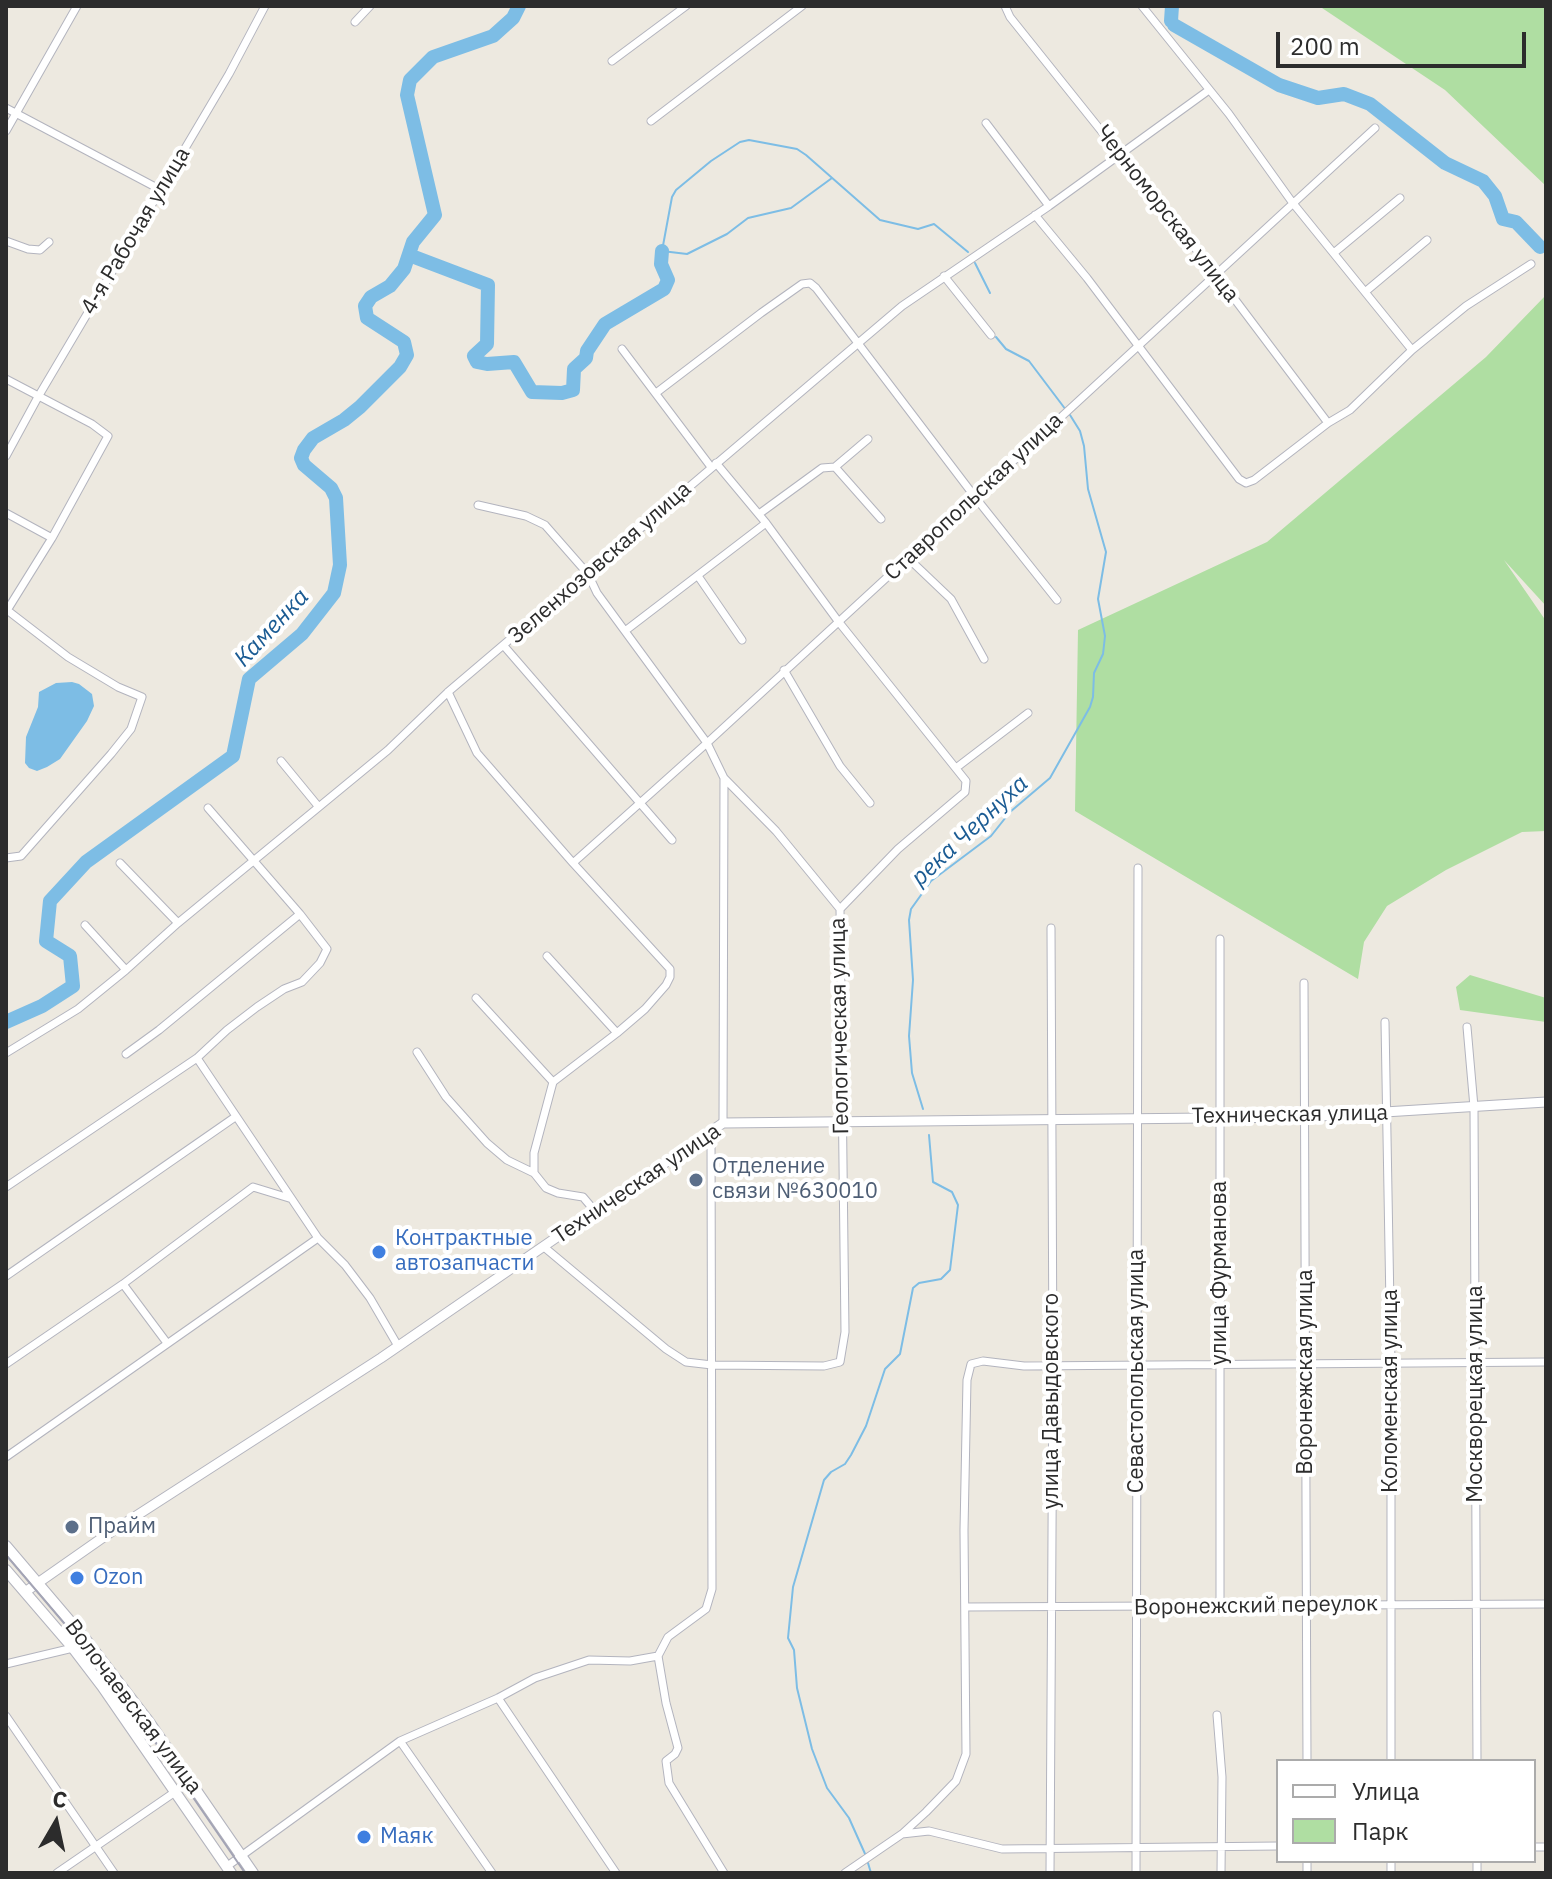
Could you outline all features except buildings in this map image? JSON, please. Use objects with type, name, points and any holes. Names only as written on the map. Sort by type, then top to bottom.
[{"type":"main road","name":"Волочаевская улица","points":[[6,1546],[86,1640],[149,1722],[253,1873]]},
{"type":"main road","name":"Волочаевская улица","points":[[6,1570],[73,1648],[135,1732],[228,1870]]},
{"type":"street","points":[[6,131],[77,6]]},
{"type":"street","name":"4-я Рабочая улица","points":[[6,456],[265,6]]},
{"type":"street","points":[[355,22],[370,6]]},
{"type":"street","points":[[612,61],[686,6]]},
{"type":"street","points":[[651,121],[802,6]]},
{"type":"street","name":"Черноморская улица","points":[[1005,6],[1010,17],[1215,273],[1328,423]]},
{"type":"street","points":[[1142,6],[1292,202],[1412,350]]},
{"type":"street","name":"Зеленхозовская улица","points":[[6,1053],[78,1009],[126,970],[178,923],[388,750],[448,692],[902,306],[1049,206],[1209,90]]},
{"type":"street","points":[[6,108],[161,190]]},
{"type":"street","points":[[986,123],[1049,206]]},
{"type":"street","name":"Ставропольская улица","points":[[573,863],[909,559],[1375,128]]},
{"type":"street","points":[[1335,252],[1400,198]]},
{"type":"street","points":[[1035,215],[1239,479],[1246,483],[1350,410],[1412,350],[1466,306],[1531,264]]},
{"type":"street","points":[[1365,292],[1427,240]]},
{"type":"street","points":[[6,241],[40,250],[49,242]]},
{"type":"street","points":[[944,276],[991,335]]},
{"type":"street","points":[[656,393],[802,284],[810,283],[1057,600]]},
{"type":"street","points":[[622,349],[713,465],[759,514],[838,621],[966,781],[965,792],[898,849],[840,909]]},
{"type":"street","points":[[6,379],[92,424],[108,436],[52,538],[7,611],[68,657],[118,687],[142,697],[131,729],[111,754],[21,856],[6,858]]},
{"type":"street","points":[[759,514],[822,468],[835,467],[868,439]]},
{"type":"street","points":[[835,467],[881,519]]},
{"type":"street","name":"Геологическая улица","points":[[478,505],[535,519],[545,525],[588,574],[597,593],[707,743],[724,778],[776,831],[840,909],[843,1357],[840,1362],[824,1366],[712,1365]]},
{"type":"street","points":[[6,513],[52,538]]},
{"type":"street","points":[[625,631],[766,523]]},
{"type":"street","points":[[909,559],[951,599],[984,659]]},
{"type":"street","points":[[698,576],[742,640]]},
{"type":"street","points":[[504,646],[672,840]]},
{"type":"street","points":[[784,670],[840,766],[870,803]]},
{"type":"street","points":[[448,692],[477,753],[670,969],[666,985],[617,1033],[553,1082],[534,1153],[534,1173]]},
{"type":"street","points":[[956,768],[1028,713]]},
{"type":"street","points":[[281,761],[318,806]]},
{"type":"street","points":[[723,1123],[724,778]]},
{"type":"street","points":[[6,1187],[197,1058],[257,1007],[284,989],[302,982],[320,963],[327,949],[208,808]]},
{"type":"street","points":[[120,863],[178,923]]},
{"type":"street","name":"Севастопольская улица","points":[[1136,1873],[1138,868]]},
{"type":"street","points":[[126,1054],[300,914]]},
{"type":"street","points":[[85,925],[126,970]]},
{"type":"street","name":"улица Давыдовского","points":[[1050,1873],[1053,1364],[1051,928]]},
{"type":"street","name":"улица Фурманова","points":[[1220,939],[1220,1606]]},
{"type":"street","points":[[547,956],[617,1033]]},
{"type":"street","name":"Воронежская улица","points":[[1304,983],[1307,1759]]},
{"type":"street","points":[[476,998],[553,1082]]},
{"type":"street","name":"Коломенская улица","points":[[1385,1022],[1391,1363],[1391,1759]]},
{"type":"street","name":"Москворецкая улица","points":[[1467,1027],[1474,1107],[1477,1759]]},
{"type":"street","points":[[417,1052],[446,1097],[487,1143],[507,1160],[534,1173],[546,1188],[583,1197],[594,1210]]},
{"type":"street","points":[[197,1058],[318,1238],[345,1265],[370,1298],[398,1346]]},
{"type":"street","name":"Техническая улица","points":[[25,1592],[398,1346],[723,1123],[1304,1117],[1546,1102]]},
{"type":"street","points":[[6,1276],[235,1117]]},
{"type":"street","points":[[711,1129],[712,1589],[706,1609],[668,1637],[658,1656],[678,1748],[666,1761],[669,1783],[724,1873]]},
{"type":"street","points":[[6,1364],[123,1284],[253,1187],[290,1199]]},
{"type":"street","points":[[6,1457],[318,1238]]},
{"type":"street","points":[[544,1247],[676,1357],[686,1362],[712,1365]]},
{"type":"street","points":[[123,1284],[167,1343]]},
{"type":"street","points":[[845,1873],[902,1834],[956,1781],[963,1768],[966,1754],[967,1395],[971,1364],[983,1361],[1024,1366],[1546,1362]]},
{"type":"street","name":"Воронежский переулок","points":[[965,1607],[1546,1604]]},
{"type":"street","points":[[6,1664],[73,1648],[86,1640]]},
{"type":"street","points":[[228,1870],[241,1856],[400,1741],[498,1698],[535,1678],[589,1660],[630,1661],[658,1656]]},
{"type":"street","points":[[498,1698],[616,1873]]},
{"type":"street","points":[[1217,1715],[1222,1777],[1221,1873]]},
{"type":"street","points":[[6,1716],[114,1873]]},
{"type":"street","points":[[400,1741],[492,1873]]},
{"type":"street","points":[[57,1873],[175,1792]]},
{"type":"street","points":[[902,1834],[929,1831],[1002,1849],[1276,1846]]},
{"type":"green space","points":[[1319,6],[1546,6],[1546,186],[1445,90]]},
{"type":"green space","points":[[1546,295],[1546,606],[1504,560],[1546,621],[1546,831],[1522,832],[1446,870],[1387,906],[1364,942],[1358,979],[1075,811],[1078,630],[1267,542],[1486,357]]},
{"type":"green space","points":[[1470,975],[1546,998],[1546,1022],[1460,1010],[1456,987]]},
{"type":"water","points":[[72,682],[92,694],[94,706],[87,721],[60,759],[37,771],[29,768],[25,763],[26,737],[38,707],[39,692],[56,683]]},
{"type":"waterway","name":"Каменка","points":[[6,1022],[42,1006],[73,986],[70,956],[46,941],[50,901],[86,862],[233,756],[249,679],[302,634],[334,593],[340,565],[336,498],[331,488],[304,465],[301,458],[313,438],[360,407],[400,367],[407,355],[404,342],[367,318],[365,306],[371,297],[390,286],[404,269],[413,242],[435,215],[407,95],[410,80],[433,57],[493,36],[513,18],[519,6]]},
{"type":"waterway","points":[[1171,21],[1172,6]]},
{"type":"waterway","points":[[1174,25],[1279,85],[1318,98],[1344,94],[1370,104],[1445,163],[1483,181],[1495,196],[1503,219],[1516,222],[1540,247]]},
{"type":"waterway","name":"река Чернуха","points":[[832,178],[791,208],[748,218],[727,234],[687,254],[662,251],[676,190],[711,161],[740,142],[749,140],[797,149],[806,155],[880,220],[918,229],[934,224],[968,252]]},
{"type":"waterway","points":[[409,255],[488,285],[487,344],[474,356],[477,362],[514,362],[532,392],[562,393],[573,390],[574,369],[586,358],[587,351],[605,324],[664,289],[668,280],[661,264],[662,251]]},
{"type":"waterway","name":"река Чернуха","points":[[975,263],[990,293]]},
{"type":"waterway","name":"река Чернуха","points":[[996,337],[1006,349],[1029,361],[1066,410]]},
{"type":"waterway","name":"река Чернуха","points":[[923,1109],[912,1073],[909,1036],[913,980],[911,909],[931,881],[991,836],[1010,812],[1050,778],[1090,707],[1094,673],[1103,654],[1105,636],[1098,599],[1106,552],[1088,489],[1084,446],[1080,431],[1070,415]]},
{"type":"waterway","name":"река Чернуха","points":[[866,1856],[849,1818],[827,1788],[812,1749],[797,1688],[794,1650],[788,1638],[793,1587],[824,1480],[845,1464],[851,1455],[866,1426],[885,1369],[900,1354],[913,1288],[919,1283],[941,1279],[950,1270],[958,1205],[952,1192],[933,1182],[929,1135]]},
{"type":"waterway","name":"река Чернуха","points":[[868,1863],[871,1873]]},
{"type":"tram line","points":[[6,1555],[81,1643],[144,1726],[245,1873]]},
{"type":"place","name":"Отделение связи №630010","points":[[696,1180]]},
{"type":"place","name":"Контрактные автозапчасти","points":[[379,1252]]},
{"type":"place","name":"Прайм","points":[[72,1527]]},
{"type":"place","name":"Ozon","points":[[77,1578]]},
{"type":"place","name":"Маяк","points":[[364,1837]]}]
